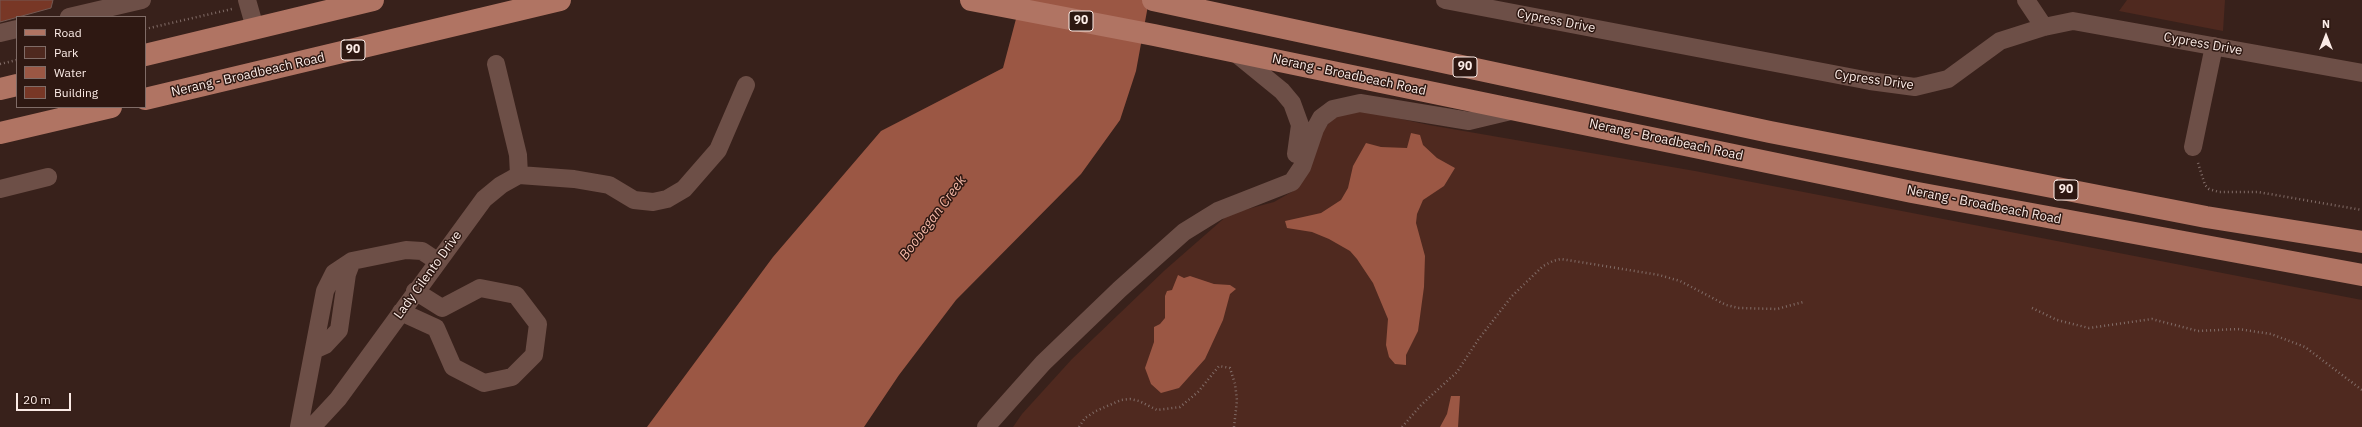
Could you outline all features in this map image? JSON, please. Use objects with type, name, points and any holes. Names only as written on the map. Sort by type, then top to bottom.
[{"type":"main road","points":[[146,54],[373,0]]},
{"type":"main road","name":"Nerang - Broadbeach Road","points":[[146,99],[560,0]]},
{"type":"main road","name":"Nerang - Broadbeach Road","points":[[971,0],[1154,35],[1518,109],[1912,192],[2362,275]]},
{"type":"main road","name":"90","points":[[1156,1],[1770,132],[2206,217],[2362,242]]},
{"type":"main road","points":[[0,89],[16,85]]},
{"type":"main road","points":[[0,133],[107,108]]},
{"type":"street","points":[[73,16],[142,0]]},
{"type":"street","name":"Cypress Drive","points":[[1445,0],[1870,82],[1915,87],[1948,79],[2000,40],[2044,27],[2073,21],[2362,73]]},
{"type":"street","points":[[2026,0],[2044,27]]},
{"type":"street","points":[[248,2],[255,28]]},
{"type":"street","points":[[0,33],[16,29]]},
{"type":"street","points":[[2193,147],[2214,46]]},
{"type":"street","points":[[1233,52],[1282,91],[1297,111],[1301,135],[1292,167],[1269,190]]},
{"type":"street","points":[[496,64],[518,156],[519,176]]},
{"type":"street","name":"Lady Cilento Drive","points":[[312,427],[338,399],[484,198],[501,185],[519,176],[574,179],[609,185],[634,200],[640,201],[653,202],[678,192],[684,189],[718,150],[746,84]]},
{"type":"street","points":[[986,427],[1043,363],[1120,289],[1184,232],[1218,211],[1269,190],[1286,185],[1298,175],[1311,137],[1321,118],[1340,105],[1360,103],[1469,121],[1518,109]]},
{"type":"street","points":[[1297,111],[1321,118]]},
{"type":"street","points":[[0,189],[48,177]]},
{"type":"street","points":[[299,427],[314,350],[325,345],[339,330],[347,274],[352,261],[414,250],[422,251],[437,261]]},
{"type":"street","points":[[401,312],[436,328],[453,366],[484,383],[512,377],[534,355],[538,324],[516,295],[480,288],[442,308],[415,291]]},
{"type":"path","points":[[146,29],[248,2]]},
{"type":"path","points":[[0,64],[16,60]]},
{"type":"path","points":[[2193,147],[2205,185],[2209,189],[2219,192],[2258,192],[2362,210]]},
{"type":"path","points":[[1402,427],[1422,404],[1457,372],[1487,327],[1512,296],[1543,266],[1553,261],[1561,259],[1659,275],[1680,281],[1726,305],[1739,308],[1777,309],[1803,302]]},
{"type":"path","points":[[2032,308],[2063,322],[2089,328],[2152,319],[2198,331],[2238,329],[2271,334],[2305,347],[2362,390]]},
{"type":"path","points":[[1080,427],[1085,418],[1096,411],[1121,400],[1130,399],[1139,401],[1157,410],[1180,408],[1198,392],[1219,366],[1230,368],[1235,384],[1237,400],[1234,427]]},
{"type":"green space","points":[[2127,0],[2225,0],[2223,31],[2119,11]]},
{"type":"green space","points":[[1338,111],[1364,111],[1429,125],[1695,171],[2362,300],[2362,427],[1013,427],[1022,414],[1072,359],[1165,270],[1229,214],[1274,202],[1295,190],[1320,135]]},
{"type":"water","name":"Boobegan Creek","points":[[1021,0],[1149,0],[1136,71],[1120,120],[1081,174],[956,300],[899,375],[864,427],[647,427],[773,257],[881,131],[1003,68]]},
{"type":"water","points":[[1411,133],[1420,135],[1423,145],[1437,158],[1455,168],[1444,186],[1423,200],[1417,214],[1416,223],[1425,256],[1424,287],[1418,331],[1406,355],[1406,365],[1395,364],[1389,357],[1386,345],[1388,319],[1373,283],[1357,259],[1350,251],[1329,239],[1312,232],[1287,228],[1285,221],[1321,213],[1341,200],[1348,188],[1353,166],[1366,143],[1381,147],[1407,148]]},
{"type":"water","points":[[1178,275],[1184,278],[1190,276],[1214,284],[1230,285],[1236,289],[1230,294],[1223,320],[1205,359],[1179,388],[1161,393],[1151,384],[1145,368],[1154,342],[1154,327],[1160,324],[1165,318],[1165,296],[1167,291],[1172,290]]},
{"type":"water","points":[[1451,396],[1460,396],[1458,427],[1440,427],[1447,414]]},
{"type":"building","points":[[0,0],[53,0],[51,8],[22,16],[16,16],[16,18],[0,22]]}]
